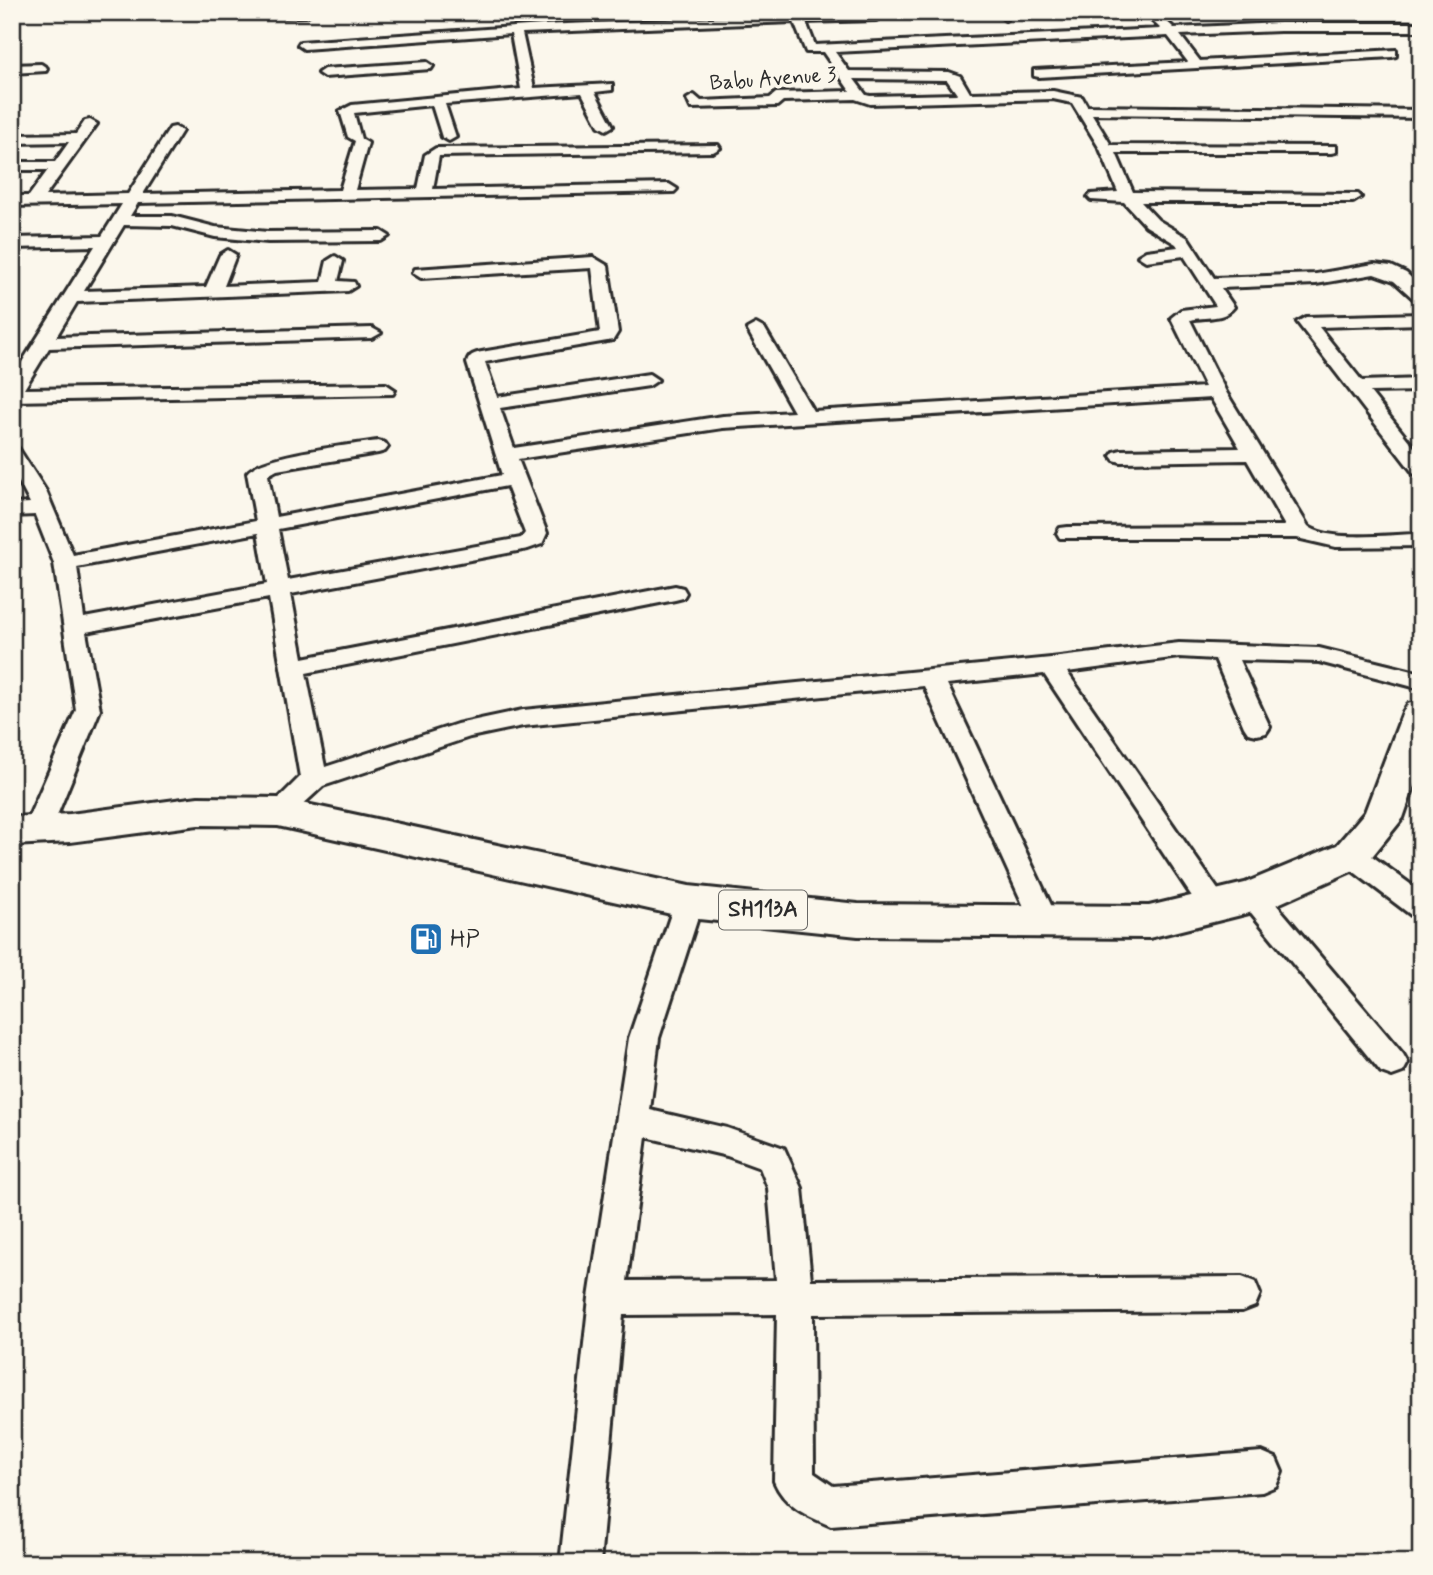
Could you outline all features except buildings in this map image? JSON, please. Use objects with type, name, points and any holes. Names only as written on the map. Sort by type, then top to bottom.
[{"type":"main road","name":"SH113A","points":[[24,830],[70,828],[198,811],[278,812],[689,902],[858,920],[1149,922],[1254,897],[1351,855],[1383,818],[1417,734]]},
{"type":"street","points":[[249,14],[306,12]]},
{"type":"street","points":[[1149,12],[1172,33],[1197,65]]},
{"type":"street","points":[[1396,12],[1421,24]]},
{"type":"street","points":[[798,16],[810,49],[1280,27],[1421,24]]},
{"type":"street","points":[[346,195],[358,140],[349,110],[428,66],[516,31],[687,17],[876,16]]},
{"type":"street","points":[[516,31],[528,92]]},
{"type":"street","points":[[304,45],[428,66],[528,92],[607,87]]},
{"type":"street","points":[[827,48],[859,95],[870,100],[1065,96],[1077,100],[1108,149],[1127,197],[1152,223],[1182,241],[1225,309],[1187,314],[1180,318],[1217,392],[1302,532],[1311,537],[1331,540],[1421,540]]},
{"type":"street","points":[[1039,73],[1392,53]]},
{"type":"street","points":[[324,74],[428,66]]},
{"type":"street","points":[[428,66],[449,137]]},
{"type":"street","points":[[12,69],[41,68]]},
{"type":"street","points":[[844,75],[949,76],[955,79],[965,97]]},
{"type":"street","points":[[587,89],[606,126]]},
{"type":"street","name":"Babu Avenue 3","points":[[694,99],[696,105],[777,102],[776,97],[859,95]]},
{"type":"street","points":[[1084,110],[1421,114]]},
{"type":"street","points":[[34,200],[90,124]]},
{"type":"street","points":[[12,394],[175,131]]},
{"type":"street","points":[[12,139],[79,138]]},
{"type":"street","points":[[424,194],[432,155],[436,152],[713,149]]},
{"type":"street","points":[[1108,149],[1331,149]]},
{"type":"street","points":[[12,166],[60,166]]},
{"type":"street","points":[[12,201],[669,189]]},
{"type":"street","points":[[1096,197],[1353,197]]},
{"type":"street","points":[[119,220],[172,222],[215,232],[268,237],[381,236]]},
{"type":"street","points":[[12,243],[106,241]]},
{"type":"street","points":[[1146,256],[1189,251]]},
{"type":"street","points":[[213,291],[228,256]]},
{"type":"street","points":[[329,286],[335,261]]},
{"type":"street","points":[[73,627],[528,543],[534,539],[536,533],[514,479],[476,363],[477,359],[607,336],[609,332],[600,266],[593,262],[421,273]]},
{"type":"street","points":[[1211,283],[1316,279],[1374,269],[1385,270],[1400,277],[1421,296]]},
{"type":"street","points":[[72,296],[348,286]]},
{"type":"street","points":[[1421,318],[1306,322],[1421,470]]},
{"type":"street","points":[[756,329],[807,417]]},
{"type":"street","points":[[43,343],[372,333]]},
{"type":"street","points":[[490,404],[649,380]]},
{"type":"street","points":[[1357,387],[1421,385]]},
{"type":"street","points":[[12,394],[386,390]]},
{"type":"street","points":[[506,456],[723,422],[1217,392]]},
{"type":"street","points":[[314,780],[257,473],[271,465],[378,447]]},
{"type":"street","points":[[12,453],[44,509],[65,563],[88,710],[24,830]]},
{"type":"street","points":[[1121,456],[1253,454]]},
{"type":"street","points":[[65,563],[514,479]]},
{"type":"street","points":[[12,510],[44,509]]},
{"type":"street","points":[[1068,533],[1302,532]]},
{"type":"street","points":[[293,668],[675,593]]},
{"type":"street","points":[[278,812],[314,780],[466,730],[523,718],[1051,666],[1179,650],[1319,655],[1421,681]]},
{"type":"street","points":[[1223,651],[1257,727]]},
{"type":"street","points":[[1051,666],[1213,905]]},
{"type":"street","points":[[932,678],[1045,922]]},
{"type":"street","points":[[1351,855],[1421,907]]},
{"type":"street","points":[[1254,897],[1392,1063]]},
{"type":"street","points":[[577,1562],[607,1298],[644,1038],[689,902]]},
{"type":"street","points":[[632,1120],[727,1142],[772,1158],[785,1188],[795,1297],[794,1481],[805,1493],[831,1506],[1262,1472]]},
{"type":"street","points":[[607,1298],[1242,1294]]},
{"type":"place","name":"HP","points":[[426,939]]}]
